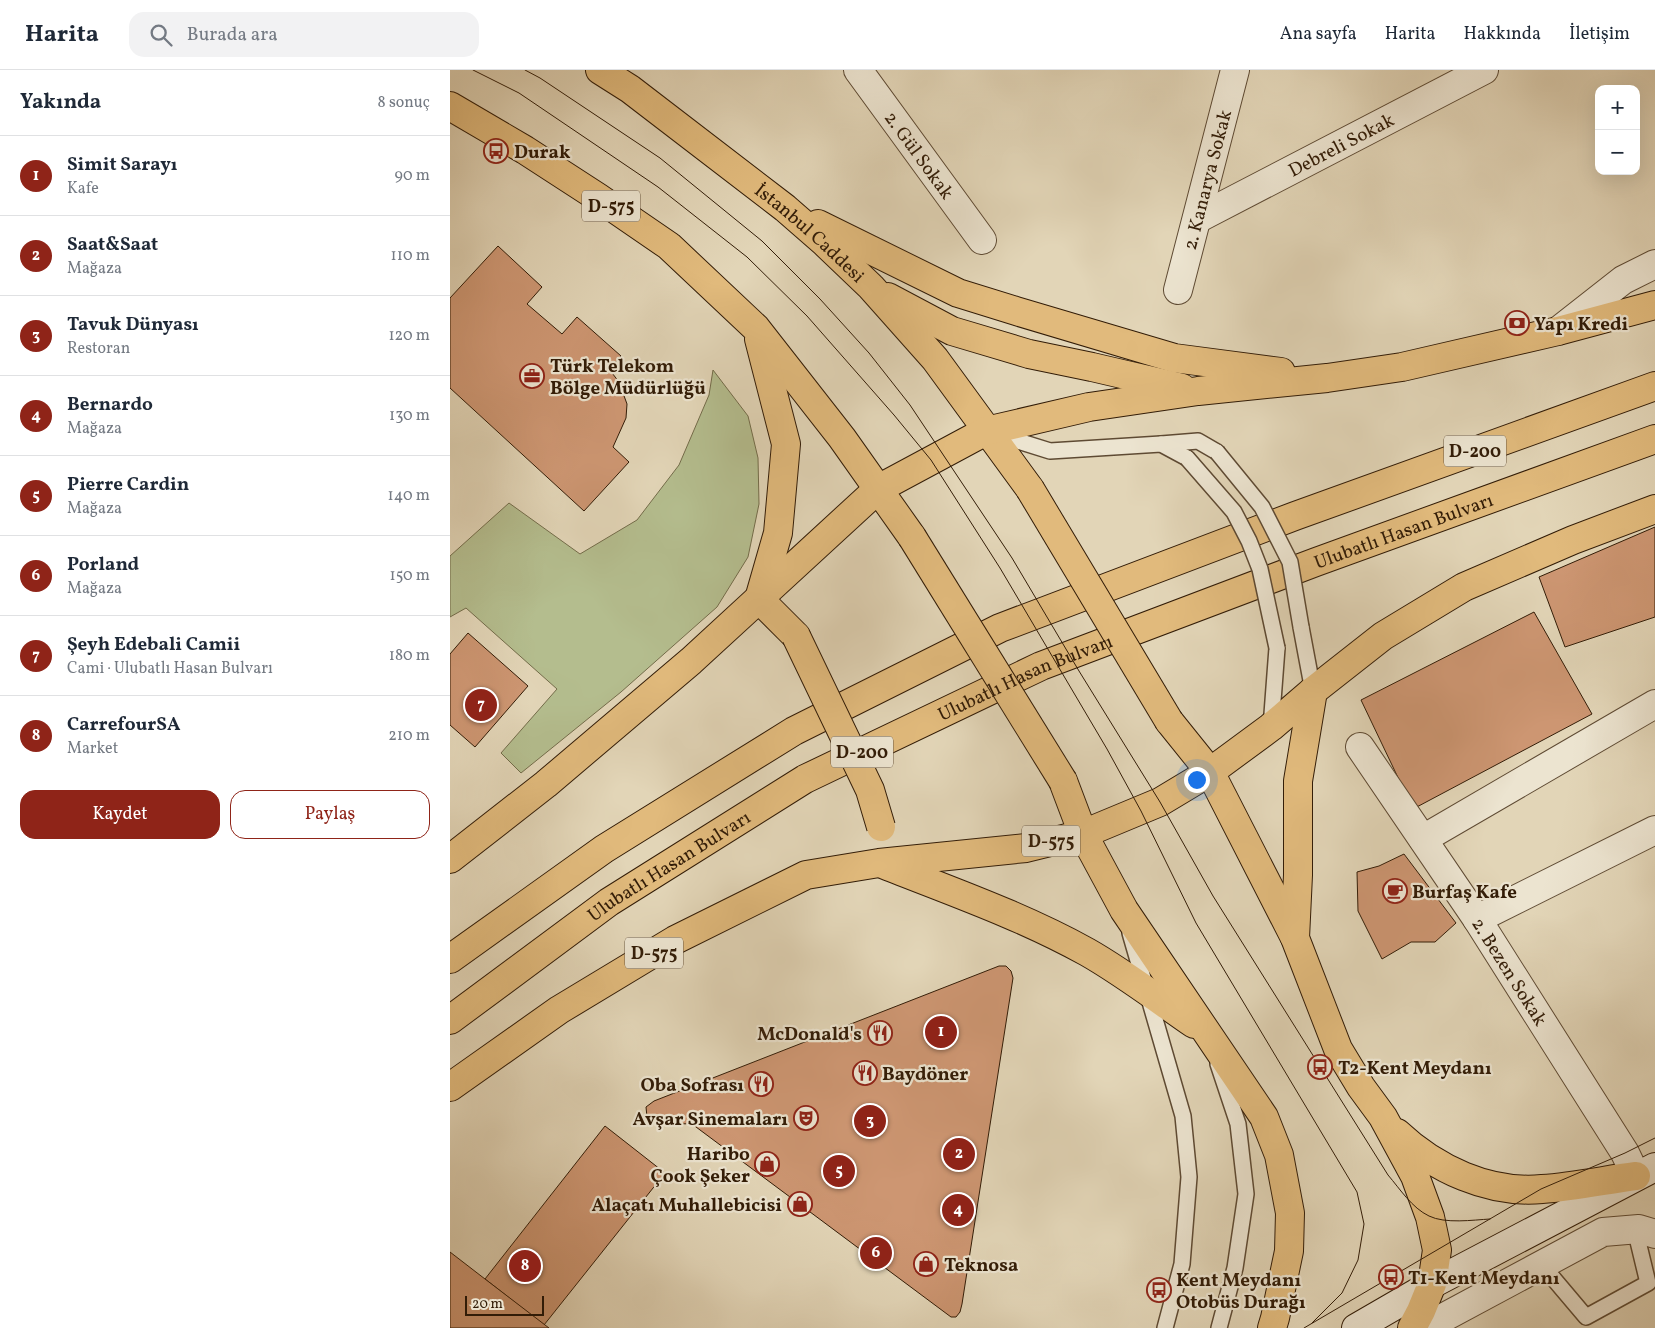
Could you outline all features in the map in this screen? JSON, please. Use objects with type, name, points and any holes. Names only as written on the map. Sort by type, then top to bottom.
[{"type":"highway","name":"İstanbul Caddesi","points":[[600,70],[623,80],[785,208],[871,287],[935,359],[1030,490],[1169,722],[1210,772],[1295,938],[1338,1049],[1361,1087],[1383,1117]]},
{"type":"highway","name":"D-575","points":[[450,106],[525,150],[669,246],[756,328]]},
{"type":"highway","points":[[785,208],[958,293],[1016,312],[1174,358],[1328,378]]},
{"type":"highway","points":[[871,287],[952,331],[1029,354],[1198,391]]},
{"type":"highway","points":[[450,859],[546,784],[691,661],[878,489],[986,431],[1089,407],[1198,391],[1328,378],[1402,367],[1558,331],[1655,304]]},
{"type":"highway","points":[[756,328],[842,438],[912,537],[1063,781],[1084,834],[1124,910],[1264,1117],[1279,1155],[1290,1213],[1289,1251],[1276,1318],[1272,1328]]},
{"type":"highway","points":[[756,328],[786,444],[778,533],[759,599]]},
{"type":"highway","name":"D-200","points":[[450,959],[604,849],[794,731],[1000,628],[1295,516],[1655,386]]},
{"type":"highway","name":"Ulubatlı Hasan Bulvarı","points":[[450,1020],[609,902],[805,779],[1041,666],[1316,562],[1655,439]]},
{"type":"highway","points":[[1210,772],[1271,727],[1312,691],[1383,636],[1464,587],[1573,540],[1655,509]]},
{"type":"highway","points":[[759,599],[796,636],[870,790],[882,827],[879,863],[1002,910],[1059,937],[1089,953],[1208,1034]]},
{"type":"highway","points":[[1295,938],[1298,875],[1298,781],[1312,691]]},
{"type":"highway","name":"D-575","points":[[450,1088],[559,1010],[675,940],[806,875],[879,863],[1026,848],[1084,834],[1160,802],[1210,772]]},
{"type":"highway","points":[[1383,1117],[1415,1150],[1465,1178],[1504,1188],[1541,1190],[1646,1171]]},
{"type":"highway","points":[[1383,1117],[1415,1176],[1430,1217],[1436,1250],[1432,1284],[1412,1328]]},
{"type":"street","name":"2. Gül Sokak","points":[[858,70],[982,240]]},
{"type":"street","name":"2. Kanarya Sokak","points":[[1178,290],[1198,219],[1235,70]]},
{"type":"street","name":"Debreli Sokak","points":[[1198,219],[1484,70]]},
{"type":"street","points":[[1558,331],[1623,280],[1655,264]]},
{"type":"street","points":[[1422,839],[1655,704]]},
{"type":"street","name":"2. Bezen Sokak","points":[[1360,748],[1477,919],[1625,1153],[1646,1171]]},
{"type":"street","points":[[1477,919],[1655,830]]},
{"type":"street","points":[[1356,1328],[1432,1284],[1646,1171]]},
{"type":"street","points":[[1424,1328],[1603,1232],[1645,1232]]},
{"type":"lane","points":[[986,431],[1050,451],[1198,441],[1217,452],[1262,507],[1290,562],[1312,691]]},
{"type":"lane","points":[[1161,444],[1187,458],[1234,512],[1260,569],[1277,648],[1271,727]]},
{"type":"lane","points":[[1124,910],[1183,1116],[1189,1177],[1182,1264],[1165,1328]]},
{"type":"lane","points":[[1208,1034],[1238,1124],[1246,1194],[1235,1268],[1219,1328]]},
{"type":"lane","points":[[1542,1265],[1586,1317],[1648,1283],[1645,1232]]},
{"type":"green space","points":[[713,370],[748,416],[758,458],[759,504],[748,557],[717,607],[621,692],[521,773],[501,753],[557,689],[466,608],[450,617],[450,556],[509,503],[580,554],[637,520],[679,465],[709,395]]},
{"type":"building","name":"Türk Telekom Bölge Müdürlüğü","points":[[498,246],[542,287],[527,304],[562,334],[577,317],[621,356],[609,369],[619,382],[627,404],[626,418],[613,447],[629,462],[584,511],[450,388],[450,298]]},
{"type":"building","points":[[1655,527],[1655,617],[1565,647],[1539,577]]},
{"type":"building","points":[[1534,612],[1592,714],[1413,809],[1361,700]]},
{"type":"building","points":[[468,633],[528,686],[475,747],[450,725],[450,654]]},
{"type":"building","name":"Burfaş Kafe","points":[[1404,854],[1456,923],[1435,942],[1411,942],[1382,959],[1358,911],[1357,872],[1379,866]]},
{"type":"building","points":[[999,966],[1006,966],[1011,971],[1013,978],[962,1304],[960,1312],[956,1317],[951,1317],[692,1124],[653,1123],[647,1117],[646,1107],[654,1101]]},
{"type":"building","points":[[605,1126],[665,1173],[544,1325],[485,1279]]},
{"type":"building","points":[[450,1252],[485,1279],[549,1328],[450,1328]]},
{"type":"tram line","points":[[473,70],[519,93],[658,187],[747,257],[807,316],[931,460],[1000,568],[1107,749],[1141,811],[1196,923],[1357,1192],[1364,1224],[1358,1260],[1342,1293],[1312,1323]]},
{"type":"tram line","points":[[525,70],[660,158],[762,241],[820,299],[869,353],[910,405],[1012,558],[1160,802],[1213,896],[1388,1175],[1412,1203],[1429,1216],[1451,1221],[1490,1219]]},
{"type":"tram line","points":[[1304,1328],[1541,1189],[1655,1138]]},
{"type":"place","name":"Durak","points":[[496,151]]},
{"type":"place","name":"Yapı Kredi","points":[[1517,323]]},
{"type":"place","name":"Türk Telekom Bölge Müdürlüğü","points":[[532,376]]},
{"type":"place","name":"Şeyh Edebali Camii","points":[[481,705]]},
{"type":"place","name":"Burfaş Kafe","points":[[1395,891]]},
{"type":"place","name":"Simit Sarayı","points":[[941,1032]]},
{"type":"place","name":"McDonald's","points":[[880,1033]]},
{"type":"place","name":"T2-Kent Meydanı","points":[[1320,1067]]},
{"type":"place","name":"Baydöner","points":[[865,1073]]},
{"type":"place","name":"Oba Sofrası","points":[[761,1084]]},
{"type":"place","name":"Avşar Sinemaları","points":[[806,1118]]},
{"type":"place","name":"Tavuk Dünyası","points":[[870,1121]]},
{"type":"place","name":"Saat&Saat","points":[[959,1154]]},
{"type":"place","name":"Haribo Çook Şeker","points":[[767,1164]]},
{"type":"place","name":"Pierre Cardin","points":[[839,1171]]},
{"type":"place","name":"Alaçatı Muhallebicisi","points":[[800,1204]]},
{"type":"place","name":"Bernardo","points":[[958,1210]]},
{"type":"place","name":"Porland","points":[[876,1253]]},
{"type":"place","name":"Teknosa","points":[[926,1264]]},
{"type":"place","name":"CarrefourSA","points":[[525,1266]]},
{"type":"place","name":"T1-Kent Meydanı","points":[[1391,1277]]},
{"type":"place","name":"Kent Meydanı Otobüs Durağı","points":[[1159,1290]]}]
